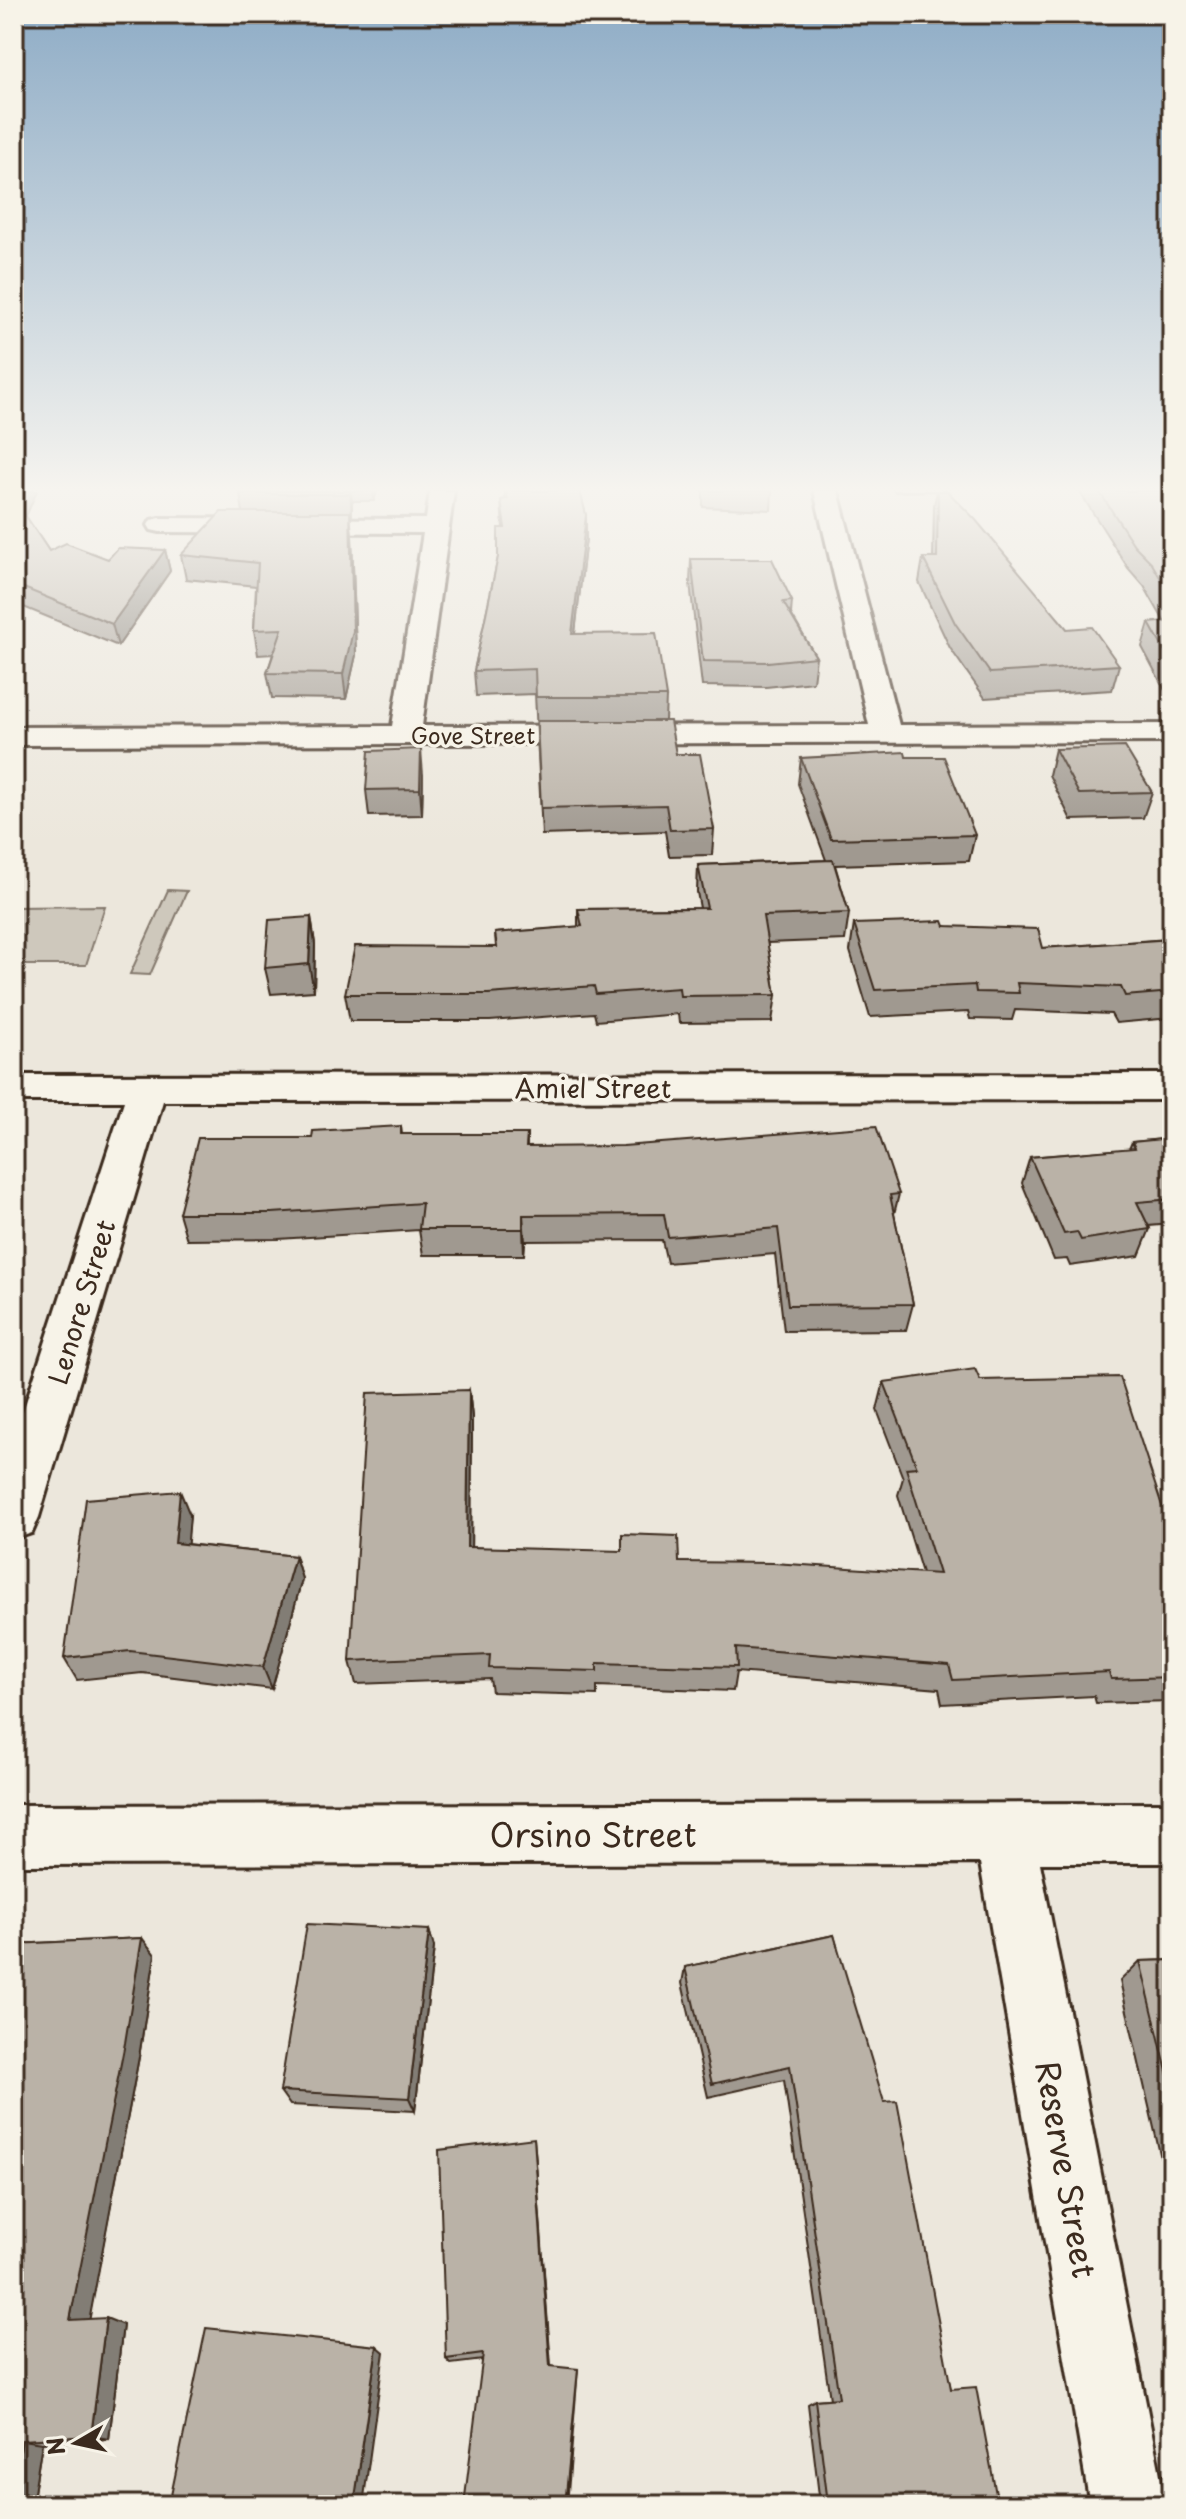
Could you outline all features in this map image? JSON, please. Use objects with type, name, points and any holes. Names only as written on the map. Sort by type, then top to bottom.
[{"type":"street","points":[[406,734],[423,609]]},
{"type":"street","points":[[856,609],[884,719],[883,734]]},
{"type":"street","name":"Gove Street","points":[[14,736],[1172,733]]},
{"type":"street","name":"Lenore Street","points":[[14,1517],[148,1087]]},
{"type":"street","name":"Amiel Street","points":[[14,1088],[1172,1087]]},
{"type":"street","name":"Orsino Street","points":[[14,1835],[1172,1833]]},
{"type":"street","name":"Reserve Street","points":[[1005,1834],[1128,2505]]},
{"type":"shaded area","points":[[168,890],[187,891],[150,975],[130,974]]},
{"type":"shaded area","points":[[105,906],[86,965],[14,965],[14,907]]},
{"type":"building","points":[[74,609],[123,609],[112,624]]},
{"type":"building","points":[[255,609],[352,609],[353,631],[343,674],[267,673],[282,629],[254,630]]},
{"type":"building","points":[[487,609],[575,609],[572,634],[656,633],[666,697],[536,697],[535,669],[474,671]]},
{"type":"building","points":[[697,609],[787,609],[816,657],[768,662],[703,661]]},
{"type":"building","points":[[948,609],[1050,609],[1067,629],[1092,627],[1119,665],[990,673]]},
{"type":"building","points":[[1172,621],[1172,664],[1149,623]]},
{"type":"building","points":[[537,721],[670,721],[676,754],[700,754],[714,829],[670,830],[666,805],[541,808]]},
{"type":"building","points":[[1125,747],[1152,792],[1079,794],[1055,749]]},
{"type":"building","points":[[421,749],[420,789],[366,790],[369,751]]},
{"type":"building","points":[[905,752],[906,757],[944,757],[975,835],[831,839],[801,758]]},
{"type":"building","points":[[833,860],[849,913],[763,916],[776,995],[680,996],[679,988],[596,994],[594,986],[488,994],[345,994],[355,946],[497,947],[495,933],[582,926],[578,909],[707,908],[698,865]]},
{"type":"building","points":[[311,917],[309,964],[265,968],[269,920]]},
{"type":"building","points":[[943,921],[945,926],[1038,929],[1043,948],[1172,939],[1172,992],[1125,996],[1121,987],[1017,983],[1019,993],[976,992],[975,985],[875,990],[854,924]]},
{"type":"building","points":[[401,1126],[401,1134],[527,1134],[526,1147],[623,1146],[876,1126],[899,1194],[890,1195],[913,1304],[788,1305],[778,1228],[668,1237],[664,1214],[523,1215],[523,1229],[419,1229],[422,1203],[272,1213],[179,1213],[198,1138],[312,1138],[313,1131]]},
{"type":"building","points":[[1172,1138],[1172,1199],[1137,1202],[1150,1229],[1081,1240],[1077,1232],[1064,1234],[1030,1157],[1135,1148],[1132,1142]]},
{"type":"building","points":[[975,1369],[980,1380],[1120,1377],[1165,1515],[1172,1515],[1172,1677],[1111,1679],[1109,1672],[953,1680],[949,1665],[736,1648],[737,1667],[597,1663],[597,1671],[489,1668],[490,1655],[350,1661],[367,1393],[469,1390],[467,1547],[622,1551],[622,1534],[678,1536],[679,1562],[773,1563],[939,1574],[906,1468],[917,1467],[884,1382]]},
{"type":"building","points":[[180,1491],[175,1543],[295,1556],[263,1667],[130,1651],[64,1658],[86,1499]]},
{"type":"building","points":[[307,1924],[429,1930],[409,2098],[280,2091]]},
{"type":"building","points":[[834,1935],[884,2102],[897,2101],[951,2389],[976,2387],[998,2505],[816,2505],[828,2503],[815,2400],[839,2398],[790,2066],[712,2084],[685,1967]]},
{"type":"building","points":[[142,1938],[125,2043],[70,2320],[106,2318],[91,2436],[22,2440],[14,2488],[14,1944]]},
{"type":"building","points":[[1172,1960],[1172,2092],[1140,1961]]},
{"type":"building","points":[[534,2138],[550,2366],[578,2369],[565,2505],[464,2505],[483,2354],[446,2359],[439,2150]]},
{"type":"building","points":[[206,2328],[377,2346],[354,2505],[169,2505]]}]
